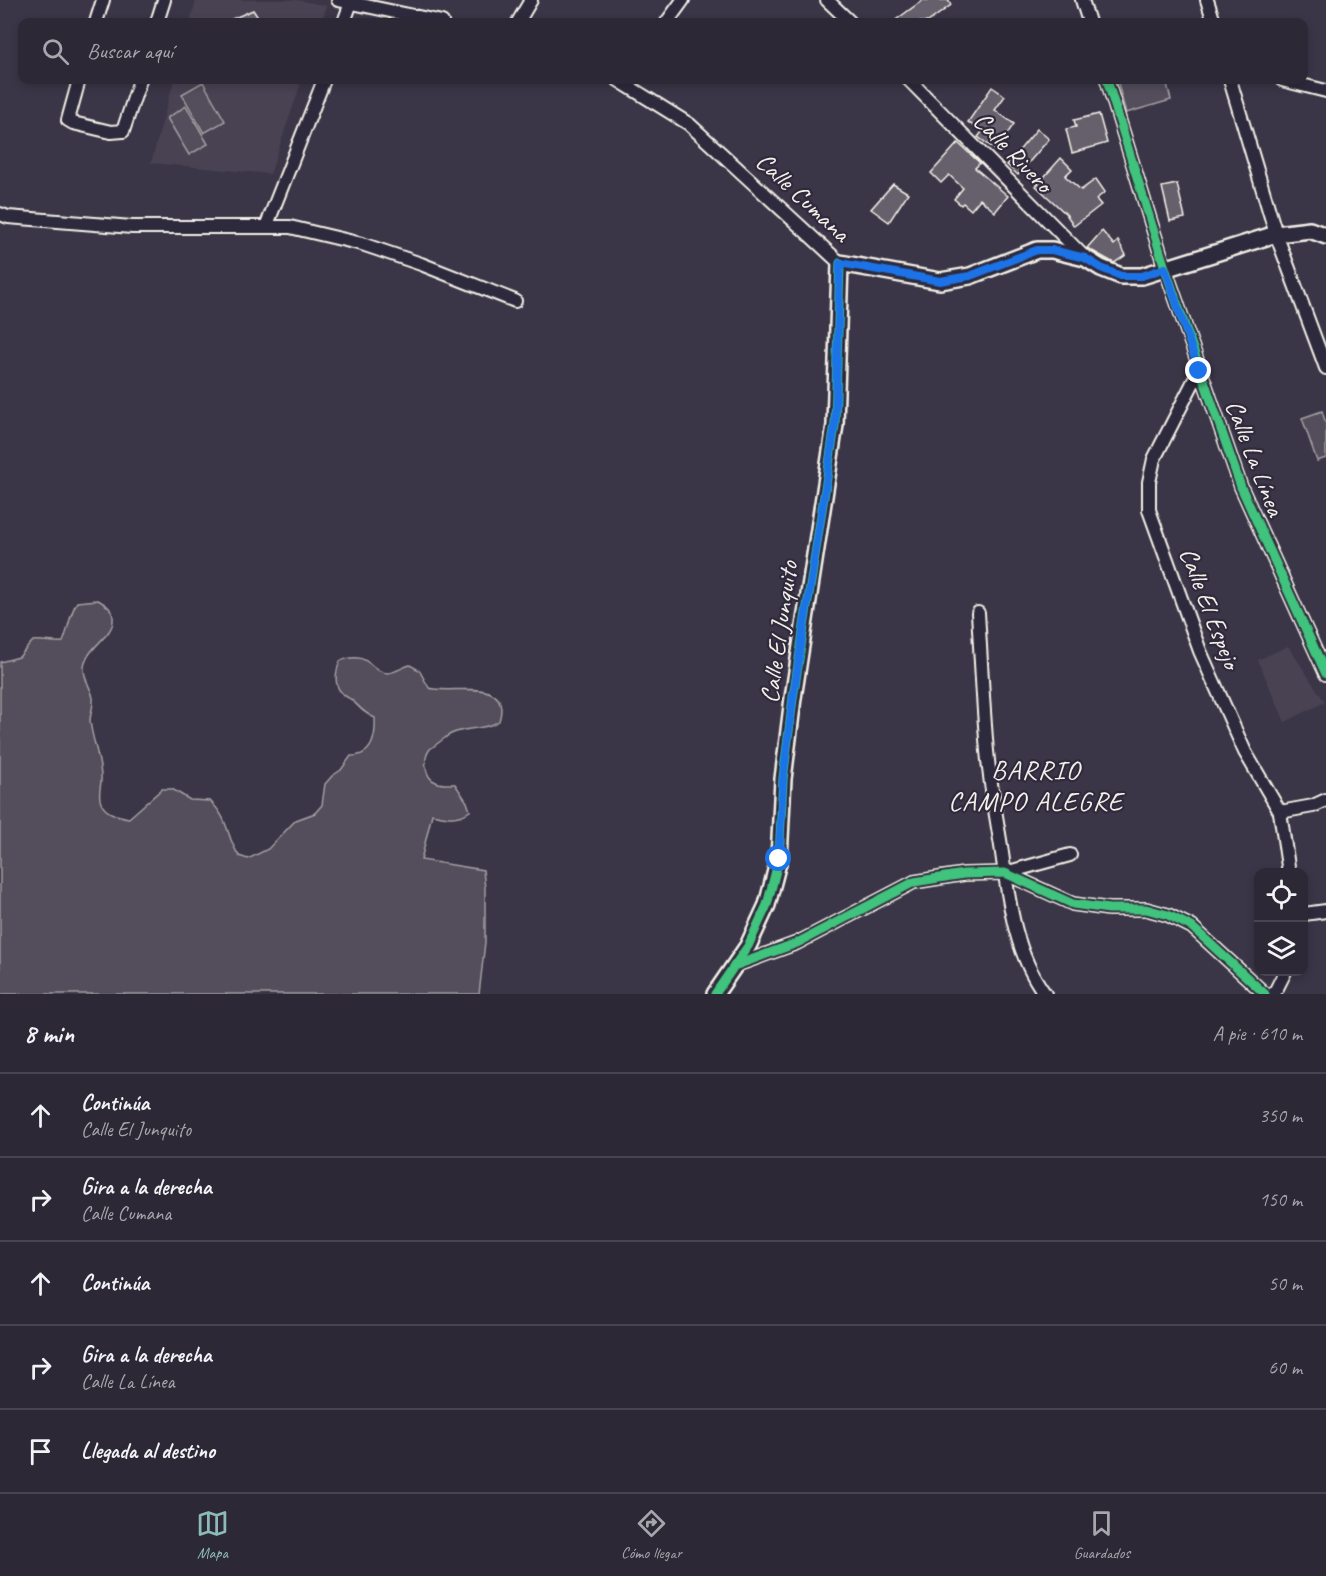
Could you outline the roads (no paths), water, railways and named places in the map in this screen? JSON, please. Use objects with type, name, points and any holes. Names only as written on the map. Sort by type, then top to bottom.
[{"type":"street","points":[[97,18],[103,0]]},
{"type":"street","points":[[158,18],[164,0]]},
{"type":"street","points":[[338,0],[352,1],[425,18]]},
{"type":"street","points":[[520,18],[531,0]]},
{"type":"street","points":[[670,18],[683,0]]},
{"type":"street","points":[[827,0],[846,18]]},
{"type":"street","points":[[1082,0],[1088,18]]},
{"type":"street","points":[[1207,0],[1213,18]]},
{"type":"street","points":[[346,18],[352,1]]},
{"type":"street","points":[[78,84],[68,120],[116,133],[123,131],[139,84]]},
{"type":"street","points":[[266,227],[322,84]]},
{"type":"street","name":"Calle Cumana","points":[[629,84],[689,124],[840,263],[940,281],[970,276],[1037,250],[1052,250],[1085,258],[1121,276],[1142,276],[1276,234],[1310,230]]},
{"type":"street","name":"Calle Rivero","points":[[913,84],[1085,258]]},
{"type":"street","name":"Calle La Línea","points":[[1108,84],[1165,268],[1241,487],[1326,674]]},
{"type":"street","points":[[1231,84],[1276,234],[1326,369]]},
{"type":"street","points":[[1298,84],[1326,91]]},
{"type":"street","points":[[0,214],[8,217],[132,227],[290,227],[362,244],[421,264],[515,301]]},
{"type":"street","points":[[1310,230],[1326,224]]},
{"type":"street","points":[[1310,230],[1326,236]]},
{"type":"street","name":"Calle El Junquito","points":[[715,994],[748,946],[767,905],[779,859],[783,779],[835,425],[840,263]]},
{"type":"street","name":"Calle El Espejo","points":[[1199,371],[1154,459],[1149,482],[1149,510],[1200,651],[1245,752],[1280,812]]},
{"type":"street","points":[[978,613],[987,753],[1005,873],[1026,962],[1045,994]]},
{"type":"street","points":[[1288,868],[1280,812],[1313,806],[1326,800]]},
{"type":"street","points":[[734,966],[797,943],[914,882],[964,874],[1005,873],[1070,855]]},
{"type":"street","points":[[1005,873],[1073,904],[1109,909],[1146,909],[1168,915],[1192,927],[1264,994]]},
{"type":"street","points":[[1308,913],[1326,911]]},
{"type":"street","points":[[1274,994],[1283,976]]},
{"type":"district","name":"BARRIO CAMPO ALEGRE","points":[[1036,786]]}]
